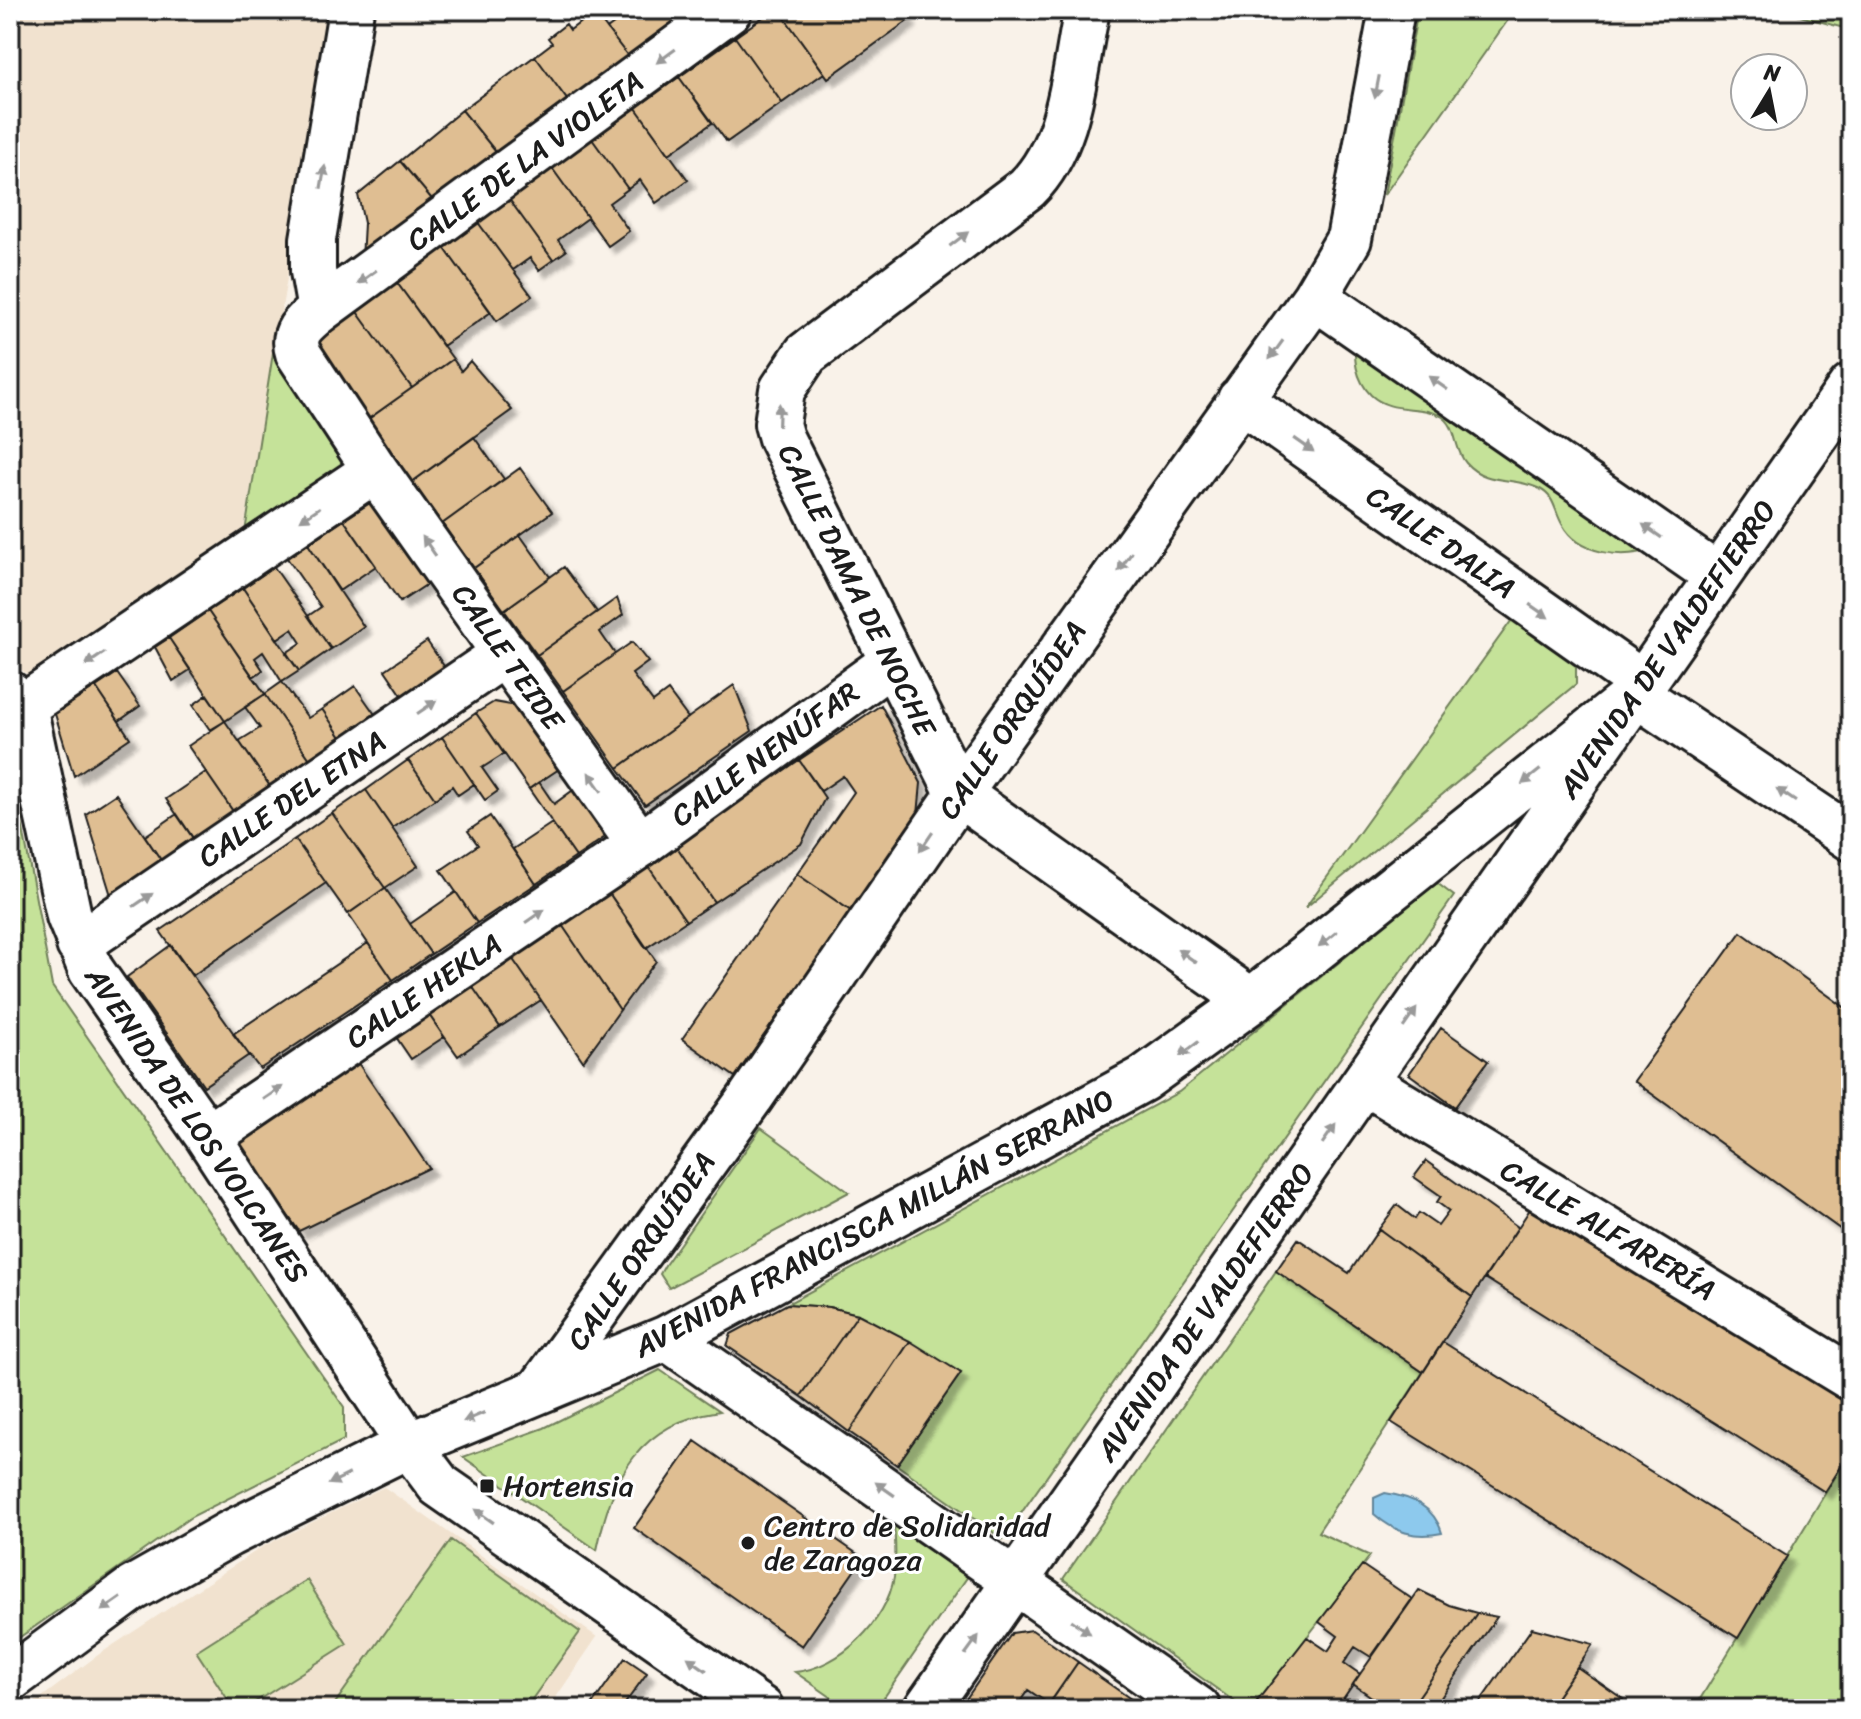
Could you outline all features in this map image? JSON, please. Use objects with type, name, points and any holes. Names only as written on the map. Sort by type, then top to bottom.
[{"type":"street","points":[[320,310],[313,271],[313,239],[351,10]]},
{"type":"street","name":"CALLE DE LA VIOLETA","points":[[375,470],[298,353],[296,345],[300,327],[729,10]]},
{"type":"street","name":"CALLE DAMA DE NOCHE","points":[[1087,10],[1062,130],[1046,169],[1027,188],[806,354],[782,390],[777,424],[781,438],[891,663],[959,794],[1251,1001]]},
{"type":"street","name":"CALLE ORQUÍDEA","points":[[539,1390],[751,1097],[959,794],[1315,297],[1349,239],[1392,10]]},
{"type":"street","points":[[1315,297],[1716,575]]},
{"type":"street","name":"AVENIDA DE VALDEFIERRO","points":[[926,1709],[1851,386]]},
{"type":"street","name":"CALLE DALIA","points":[[1240,400],[1851,838]]},
{"type":"street","points":[[17,700],[375,470]]},
{"type":"street","name":"CALLE TEIDE","points":[[375,470],[640,845]]},
{"type":"street","name":"CALLE DEL ETNA","points":[[79,944],[506,653]]},
{"type":"street","name":"CALLE NENÚFAR","points":[[640,845],[891,663]]},
{"type":"street","name":"AVENIDA FRANCISCA MILLÁN SERRANO","points":[[10,1679],[132,1589],[229,1534],[409,1445],[667,1338],[1143,1079],[1251,1001],[1639,688]]},
{"type":"street","name":"AVENIDA DE LOS VOLCANES","points":[[17,700],[69,916],[91,970],[208,1137],[409,1445],[439,1485],[761,1709]]},
{"type":"street","name":"CALLE HEKLA","points":[[208,1137],[640,845]]},
{"type":"street","name":"AVENIDA DE VALDEFIERRO","points":[[1439,850],[1448,847],[1469,852],[1486,867],[1489,892],[1483,914]]},
{"type":"street","name":"CALLE ALFARERÍA","points":[[1365,1082],[1851,1378]]},
{"type":"street","points":[[667,1338],[1198,1709]]},
{"type":"shaded area","points":[[10,10],[333,10],[243,535],[30,677],[10,660]]},
{"type":"shaded area","points":[[384,1487],[597,1637],[548,1709],[26,1709],[98,1655],[262,1547]]},
{"type":"green space","points":[[1418,10],[1515,10],[1384,195]]},
{"type":"green space","points":[[1778,10],[1825,10],[1851,15],[1851,30]]},
{"type":"green space","points":[[1355,338],[1654,548],[1616,554],[1579,543],[1562,524],[1545,492],[1531,485],[1492,478],[1474,470],[1462,457],[1450,425],[1441,416],[1424,410],[1387,405],[1371,395],[1355,361]]},
{"type":"green space","points":[[275,340],[354,457],[245,532]]},
{"type":"green space","points":[[1519,610],[1576,660],[1576,684],[1305,908]]},
{"type":"green space","points":[[10,759],[52,986],[344,1407],[344,1440],[191,1517],[10,1644]]},
{"type":"green space","points":[[1437,883],[1454,896],[1003,1539],[897,1465],[961,1373],[858,1314],[829,1307],[787,1304],[1179,1092]]},
{"type":"green space","points":[[761,1128],[849,1192],[669,1288],[660,1274],[665,1265]]},
{"type":"green space","points":[[1276,1271],[1423,1372],[1318,1532],[1370,1556],[1251,1709],[1245,1709],[1063,1579]]},
{"type":"green space","points":[[660,1370],[720,1411],[692,1417],[669,1427],[634,1457],[611,1499],[597,1550],[463,1457],[544,1428]]},
{"type":"green space","points":[[1851,1451],[1851,1709],[1694,1709]]},
{"type":"green space","points":[[892,1507],[975,1566],[876,1709],[848,1709],[795,1672],[812,1669],[844,1652],[859,1640],[882,1610],[890,1594],[895,1568]]},
{"type":"green space","points":[[451,1540],[580,1632],[525,1709],[331,1709]]},
{"type":"green space","points":[[307,1580],[347,1644],[244,1709],[234,1709],[196,1651]]},
{"type":"water","points":[[1385,1493],[1420,1504],[1433,1516],[1442,1533],[1414,1534],[1397,1530],[1382,1520],[1374,1514],[1374,1498]]},
{"type":"building","points":[[633,10],[699,10],[631,60],[607,29]]},
{"type":"building","points":[[773,10],[779,10],[824,73],[782,103],[735,37]]},
{"type":"building","points":[[779,10],[902,10],[909,20],[828,78]]},
{"type":"building","points":[[594,12],[631,60],[571,105],[535,56],[552,43],[548,38],[566,24],[570,30]]},
{"type":"building","points":[[735,37],[782,103],[727,142],[679,77]]},
{"type":"building","points":[[535,56],[571,105],[500,157],[462,110]]},
{"type":"building","points":[[679,77],[712,123],[669,154],[636,108]]},
{"type":"building","points":[[636,108],[688,180],[656,203],[640,180],[628,189],[592,139]]},
{"type":"building","points":[[462,110],[500,157],[436,204],[400,161]]},
{"type":"building","points":[[592,139],[628,189],[609,203],[629,231],[608,246],[552,168]]},
{"type":"building","points":[[400,161],[436,204],[362,260],[364,223],[358,195]]},
{"type":"building","points":[[552,168],[588,218],[558,240],[566,251],[553,260],[509,199]]},
{"type":"building","points":[[509,199],[553,260],[539,270],[530,258],[513,270],[477,221]]},
{"type":"building","points":[[477,221],[532,296],[497,321],[443,246]]},
{"type":"building","points":[[443,246],[491,312],[443,346],[395,280]]},
{"type":"building","points":[[395,280],[453,359],[412,388],[355,309]]},
{"type":"building","points":[[355,309],[412,388],[367,420],[314,347],[316,336]]},
{"type":"building","points":[[453,359],[461,371],[470,361],[512,410],[412,482],[367,420]]},
{"type":"building","points":[[474,437],[504,479],[442,524],[412,482]]},
{"type":"building","points":[[520,468],[552,512],[474,568],[442,524]]},
{"type":"building","points":[[379,497],[435,579],[400,602],[344,520]]},
{"type":"building","points":[[344,520],[376,566],[339,591],[308,544]]},
{"type":"building","points":[[520,535],[550,577],[504,610],[474,568]]},
{"type":"building","points":[[308,544],[364,627],[331,649],[308,616],[321,607],[287,558]]},
{"type":"building","points":[[274,567],[331,649],[299,671],[286,653],[301,643],[292,629],[277,639],[243,588]]},
{"type":"building","points":[[564,567],[597,612],[537,655],[504,610]]},
{"type":"building","points":[[243,588],[299,671],[282,682],[263,652],[255,658],[263,670],[253,677],[208,611]]},
{"type":"building","points":[[617,598],[623,615],[600,632],[615,654],[563,691],[537,655]]},
{"type":"building","points":[[208,611],[265,694],[225,721],[169,638]]},
{"type":"building","points":[[169,638],[190,670],[173,681],[155,647]]},
{"type":"building","points":[[427,641],[448,672],[406,701],[385,670]]},
{"type":"building","points":[[632,642],[648,662],[632,674],[653,702],[668,691],[688,718],[618,768],[563,691]]},
{"type":"building","points":[[117,673],[140,706],[119,721],[96,687]]},
{"type":"building","points":[[282,682],[308,718],[322,709],[345,743],[314,765],[265,694]]},
{"type":"building","points":[[734,685],[752,731],[645,805],[618,768]]},
{"type":"building","points":[[355,686],[379,720],[345,743],[322,709]]},
{"type":"building","points":[[96,687],[130,738],[74,776],[55,714]]},
{"type":"building","points":[[265,694],[314,765],[274,792],[239,741],[260,728],[245,707]]},
{"type":"building","points":[[207,695],[225,721],[210,730],[193,705]]},
{"type":"building","points":[[494,702],[522,707],[562,767],[529,789],[476,713]]},
{"type":"building","points":[[881,705],[921,783],[918,815],[851,911],[797,874],[854,792],[843,776],[821,791],[799,760]]},
{"type":"building","points":[[476,713],[504,754],[482,768],[498,791],[485,800],[442,737]]},
{"type":"building","points":[[225,721],[274,792],[237,817],[188,746]]},
{"type":"building","points":[[442,737],[474,784],[458,795],[452,786],[435,799],[408,760]]},
{"type":"building","points":[[408,760],[435,799],[392,828],[366,790]]},
{"type":"building","points":[[799,760],[825,798],[801,844],[714,902],[675,844]]},
{"type":"building","points":[[206,772],[237,817],[197,844],[166,799]]},
{"type":"building","points":[[539,782],[554,804],[576,788],[608,835],[576,857],[529,789]]},
{"type":"building","points":[[366,790],[418,866],[385,888],[332,813]]},
{"type":"building","points":[[116,794],[165,866],[113,902],[86,814]]},
{"type":"building","points":[[332,813],[385,888],[348,914],[295,839]]},
{"type":"building","points":[[177,814],[197,844],[165,866],[145,836]]},
{"type":"building","points":[[490,816],[536,884],[477,923],[441,870],[478,845],[468,831]]},
{"type":"building","points":[[552,823],[576,857],[536,884],[513,849]]},
{"type":"building","points":[[295,839],[326,883],[192,976],[160,931]]},
{"type":"building","points":[[675,844],[714,902],[686,921],[646,863]]},
{"type":"building","points":[[646,863],[686,921],[646,948],[607,890]]},
{"type":"building","points":[[797,874],[851,911],[735,1077],[682,1039]]},
{"type":"building","points":[[385,888],[431,954],[393,980],[348,914]]},
{"type":"building","points":[[607,890],[656,961],[620,1010],[560,922]]},
{"type":"building","points":[[456,892],[477,923],[431,954],[410,924]]},
{"type":"building","points":[[560,922],[620,1010],[583,1061],[510,955]]},
{"type":"building","points":[[1741,932],[1851,1012],[1851,1237],[1634,1081]]},
{"type":"building","points":[[368,943],[393,980],[260,1069],[233,1034]]},
{"type":"building","points":[[171,945],[249,1055],[204,1086],[127,977]]},
{"type":"building","points":[[510,955],[541,1000],[500,1027],[470,983]]},
{"type":"building","points":[[470,983],[500,1027],[458,1056],[427,1012]]},
{"type":"building","points":[[427,1012],[444,1037],[411,1059],[394,1034]]},
{"type":"building","points":[[1441,1028],[1488,1061],[1455,1107],[1409,1074]]},
{"type":"building","points":[[356,1060],[429,1168],[299,1231],[235,1142]]},
{"type":"building","points":[[1426,1161],[1518,1227],[1472,1297],[1379,1229],[1397,1205],[1415,1219],[1419,1213],[1438,1226],[1449,1211],[1437,1202],[1441,1196],[1414,1177]]},
{"type":"building","points":[[1534,1203],[1851,1401],[1851,1451],[1825,1492],[1485,1278]]},
{"type":"building","points":[[1379,1229],[1472,1297],[1423,1372],[1276,1271],[1298,1239],[1349,1273]]},
{"type":"building","points":[[787,1304],[829,1307],[858,1314],[801,1396],[727,1346],[731,1334]]},
{"type":"building","points":[[858,1314],[910,1341],[849,1432],[801,1396]]},
{"type":"building","points":[[910,1341],[961,1373],[897,1465],[849,1432]]},
{"type":"building","points":[[1443,1342],[1787,1556],[1738,1638],[1391,1422]]},
{"type":"building","name":"Centro de Solidaridad de Zaragoza","points":[[695,1441],[863,1558],[802,1646],[634,1528]]},
{"type":"building","points":[[1362,1565],[1412,1599],[1371,1657],[1355,1647],[1344,1663],[1360,1674],[1336,1709],[1251,1709],[1307,1637],[1328,1651],[1338,1636],[1319,1622]]},
{"type":"building","points":[[1419,1590],[1449,1605],[1477,1613],[1410,1709],[1389,1709],[1353,1684]]},
{"type":"building","points":[[1477,1613],[1497,1617],[1433,1709],[1410,1709]]},
{"type":"building","points":[[1532,1628],[1593,1644],[1548,1709],[1475,1709]]},
{"type":"building","points":[[1032,1630],[1078,1662],[1049,1704],[1028,1690],[1015,1709],[959,1709],[1012,1633]]},
{"type":"building","points":[[625,1658],[647,1673],[621,1709],[589,1709]]},
{"type":"building","points":[[1078,1662],[1145,1709],[1046,1709]]},
{"type":"building","points":[[1577,1667],[1623,1699],[1616,1709],[1548,1709]]},
{"type":"place","name":"Hortensia","points":[[487,1486]]},
{"type":"place","name":"Centro de Solidaridad de Zaragoza","points":[[748,1543]]}]
